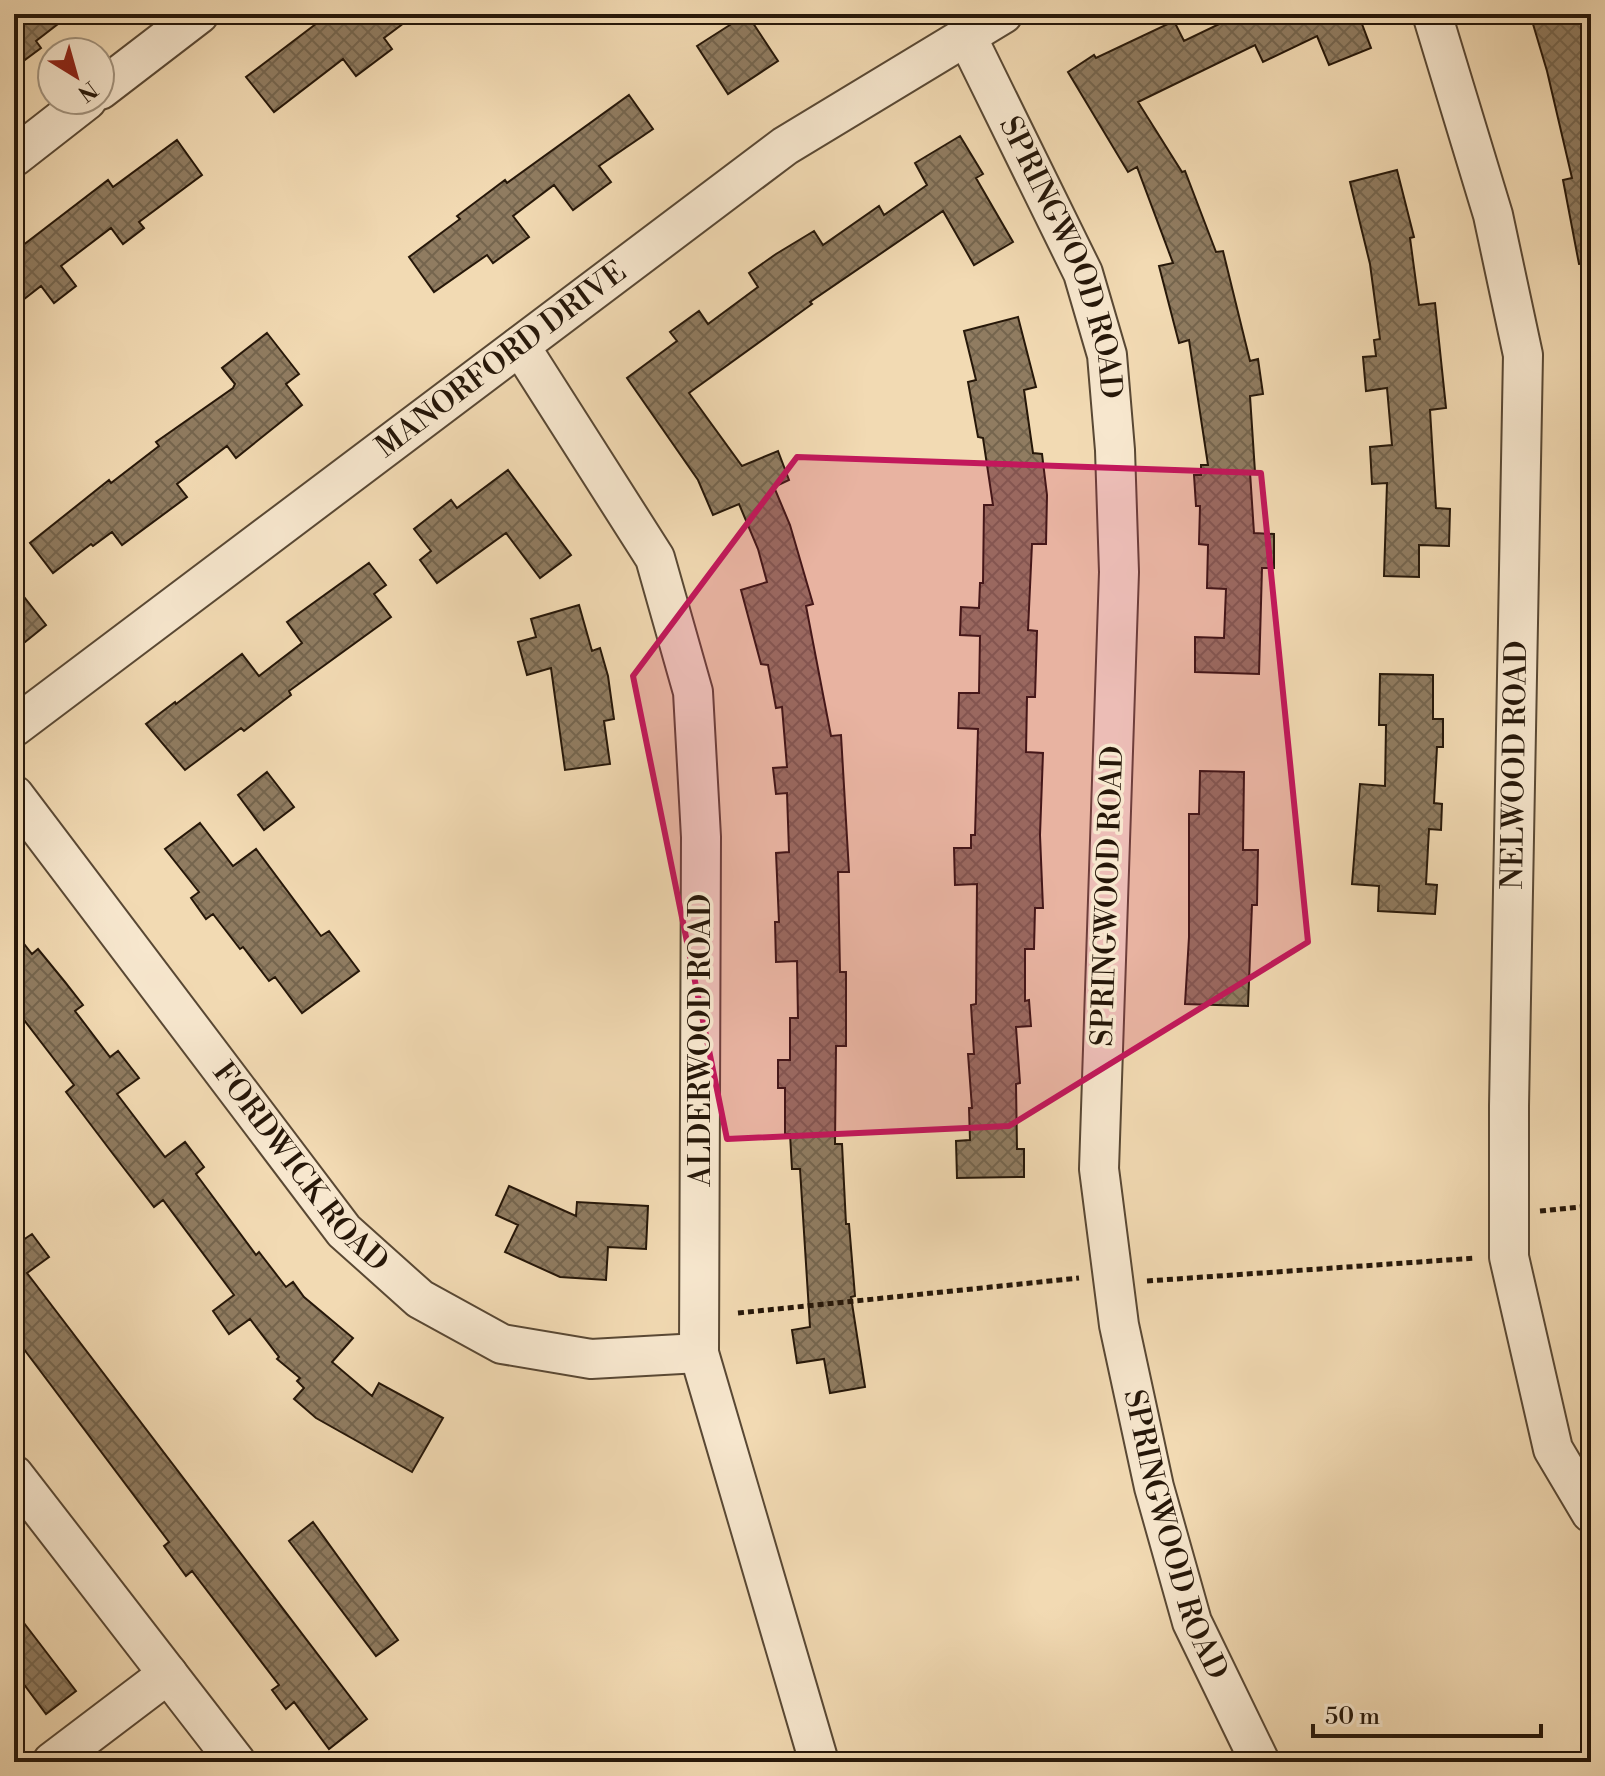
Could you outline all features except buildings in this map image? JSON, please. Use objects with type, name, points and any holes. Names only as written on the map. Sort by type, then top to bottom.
[{"type":"street","points":[[116,78],[199,14]]},
{"type":"street","name":"MANORFORD DRIVE","points":[[14,727],[785,146],[1003,14]]},
{"type":"street","name":"NELWOOD ROAD","points":[[1432,14],[1493,215],[1523,355],[1509,1257],[1553,1449],[1591,1513]]},
{"type":"street","name":"SPRINGWOOD ROAD","points":[[966,35],[1083,273],[1107,355],[1115,450],[1119,572],[1099,1169],[1119,1325],[1154,1487],[1192,1622],[1260,1762]]},
{"type":"street","points":[[14,157],[67,116]]},
{"type":"street","name":"ALDERWOOD ROAD","points":[[520,346],[655,558],[693,692],[701,837],[699,1353],[819,1762]]},
{"type":"street","name":"FORDWICK ROAD","points":[[14,795],[344,1231],[420,1299],[502,1344],[591,1359],[699,1353]]},
{"type":"street","points":[[14,1475],[236,1762]]},
{"type":"street","points":[[52,1762],[168,1674]]},
{"type":"path","points":[[1537,1211],[1591,1206]]},
{"type":"path","points":[[1140,1282],[1477,1258]]},
{"type":"path","points":[[738,1313],[1079,1278]]},
{"type":"highlighted area","points":[[797,457],[1261,473],[1308,942],[1009,1126],[727,1139],[633,676]]}]
